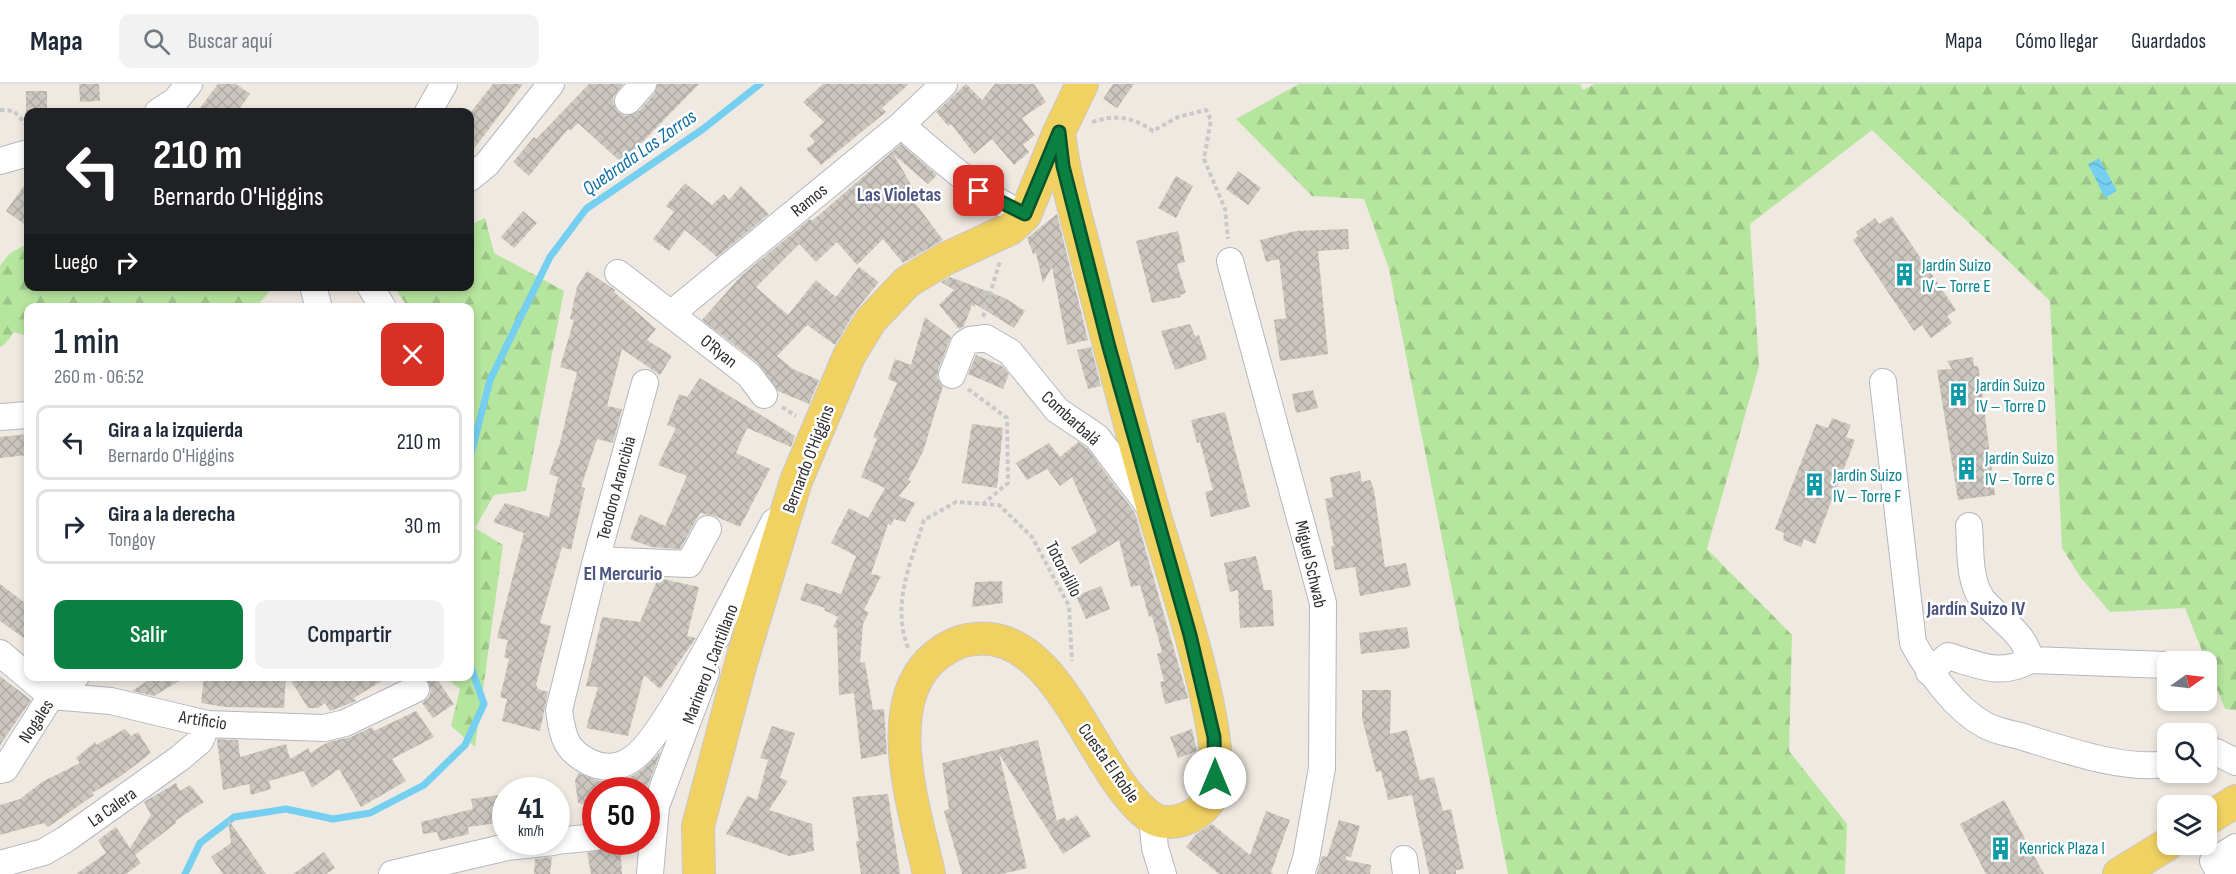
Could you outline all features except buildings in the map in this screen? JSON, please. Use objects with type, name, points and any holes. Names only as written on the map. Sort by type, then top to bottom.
[{"type":"main road","points":[[1017,222],[1082,84]]},
{"type":"main road","name":"Cuesta El Roble","points":[[929,874],[909,783],[904,739],[909,697],[918,675],[934,658],[952,645],[970,639],[1003,640],[1019,650],[1048,675],[1131,799],[1152,819],[1176,822],[1203,810],[1214,793],[1217,764],[1214,737],[1185,615],[1155,513],[1063,166],[1059,132]]},
{"type":"main road","name":"Bernardo O'Higgins","points":[[699,874],[698,826],[741,663],[796,481],[849,356],[871,320],[907,282],[945,259],[1017,222]]},
{"type":"main road","points":[[2217,813],[2236,801]]},
{"type":"main road","points":[[2129,872],[2157,852]]},
{"type":"street","points":[[164,108],[175,101],[189,84]]},
{"type":"street","points":[[430,108],[444,84]]},
{"type":"street","points":[[474,175],[487,164],[550,84]]},
{"type":"street","name":"Ramos","points":[[672,313],[901,124],[944,84]]},
{"type":"street","points":[[901,124],[1017,222]]},
{"type":"street","points":[[0,161],[24,154]]},
{"type":"street","name":"Miguel Schwab","points":[[1230,261],[1323,603],[1322,768],[1306,859],[1301,874]]},
{"type":"street","name":"O'Ryan","points":[[618,273],[749,375],[764,395]]},
{"type":"street","points":[[952,375],[964,344],[976,338]]},
{"type":"street","name":"Combarbalá","points":[[976,338],[987,338],[1010,352],[1057,410],[1097,437],[1155,513]]},
{"type":"street","points":[[1883,382],[1913,643],[1929,672],[1949,694],[1985,725],[2055,747],[2139,766],[2157,765]]},
{"type":"street","name":"Teodoro Arancibia","points":[[645,383],[596,560],[560,710],[562,734],[573,754],[597,766],[615,767],[634,758],[689,680],[722,621]]},
{"type":"street","points":[[0,417],[24,415]]},
{"type":"street","name":"Marinero J .Cantillano","points":[[660,789],[705,676],[722,621],[796,481]]},
{"type":"street","points":[[1969,526],[1973,577],[1981,597],[2028,646],[2030,660]]},
{"type":"street","points":[[596,560],[689,564],[708,529]]},
{"type":"street","points":[[0,653],[24,673]]},
{"type":"street","points":[[1929,672],[1948,656],[1990,668],[2014,669],[2030,660],[2157,665]]},
{"type":"street","points":[[33,681],[51,696]]},
{"type":"street","name":"Nogales","points":[[0,770],[5,769],[51,696],[70,681]]},
{"type":"street","name":"Artificio","points":[[51,696],[111,701],[207,724],[324,728],[345,723],[416,689]]},
{"type":"street","name":"La Calera","points":[[0,864],[44,852],[66,839],[180,758],[200,741],[207,724]]},
{"type":"street","points":[[2217,752],[2236,762]]},
{"type":"street","points":[[1152,819],[1155,848],[1163,874]]},
{"type":"street","points":[[2236,847],[2213,861],[2220,874],[2236,863]]},
{"type":"street","points":[[393,874],[492,851]]},
{"type":"street","name":"Marinero J .Cantillano","points":[[650,855],[650,874]]},
{"type":"path","points":[[0,110],[14,111],[24,122]]},
{"type":"path","points":[[1059,132],[1111,116],[1134,119],[1153,131],[1178,117],[1206,110],[1211,120],[1204,159],[1226,209],[1230,261]]},
{"type":"path","points":[[976,338],[1017,222]]},
{"type":"path","points":[[918,675],[901,630],[900,595],[924,520],[956,502],[983,504],[1008,483],[1007,418],[952,375]]},
{"type":"path","points":[[764,395],[818,430]]},
{"type":"path","name":"Totoralillo","points":[[983,504],[999,505],[1032,537],[1069,606],[1072,665]]},
{"type":"green space","points":[[1299,84],[1580,84],[1583,90],[1594,84],[2236,84],[2236,710],[2225,709],[2217,689],[2217,651],[2202,651],[2185,608],[2110,612],[2081,578],[2062,548],[2050,301],[1872,130],[1750,224],[1759,366],[1707,549],[1792,635],[1789,751],[1847,824],[1845,874],[1508,874],[1389,269],[1364,199],[1312,196],[1236,119]]},
{"type":"green space","points":[[485,218],[494,253],[564,291],[526,491],[494,495],[475,528],[503,545],[475,747],[451,726],[460,689],[450,681],[474,681],[474,303],[405,303],[397,291],[474,291],[474,223]]},
{"type":"green space","points":[[24,245],[24,291],[270,291],[259,303],[24,303],[24,335],[14,332],[0,347],[0,266],[9,254]]},
{"type":"water","points":[[2099,158],[2117,191],[2105,198],[2088,164]]},
{"type":"waterway","name":"Quebrada Las Zorras","points":[[474,442],[490,380],[550,257],[586,209],[703,129],[760,84]]},
{"type":"waterway","name":"Quebrada Las Zorras","points":[[185,874],[200,843],[234,817],[286,809],[333,819],[370,813],[424,785],[465,745],[484,704],[474,675]]},
{"type":"place","name":"Jardín Suizo IV – Torre E","points":[[1904,275]]},
{"type":"place","name":"Jardín Suizo IV – Torre D","points":[[1958,395]]},
{"type":"place","name":"Jardín Suizo IV – Torre C","points":[[1967,468]]},
{"type":"place","name":"Jardín Suizo IV – Torre F","points":[[1815,485]]},
{"type":"place","name":"Kenrick Plaza I","points":[[2001,848]]},
{"type":"district","name":"Las Violetas","points":[[899,194]]},
{"type":"district","name":"El Mercurio","points":[[623,573]]},
{"type":"district","name":"Jardín Suizo IV","points":[[1976,608]]},
{"type":"route","points":[[979,191],[997,203],[1025,214],[1033,200],[1059,132],[1063,166],[1109,347],[1190,635],[1214,737],[1217,764],[1215,778]]}]
